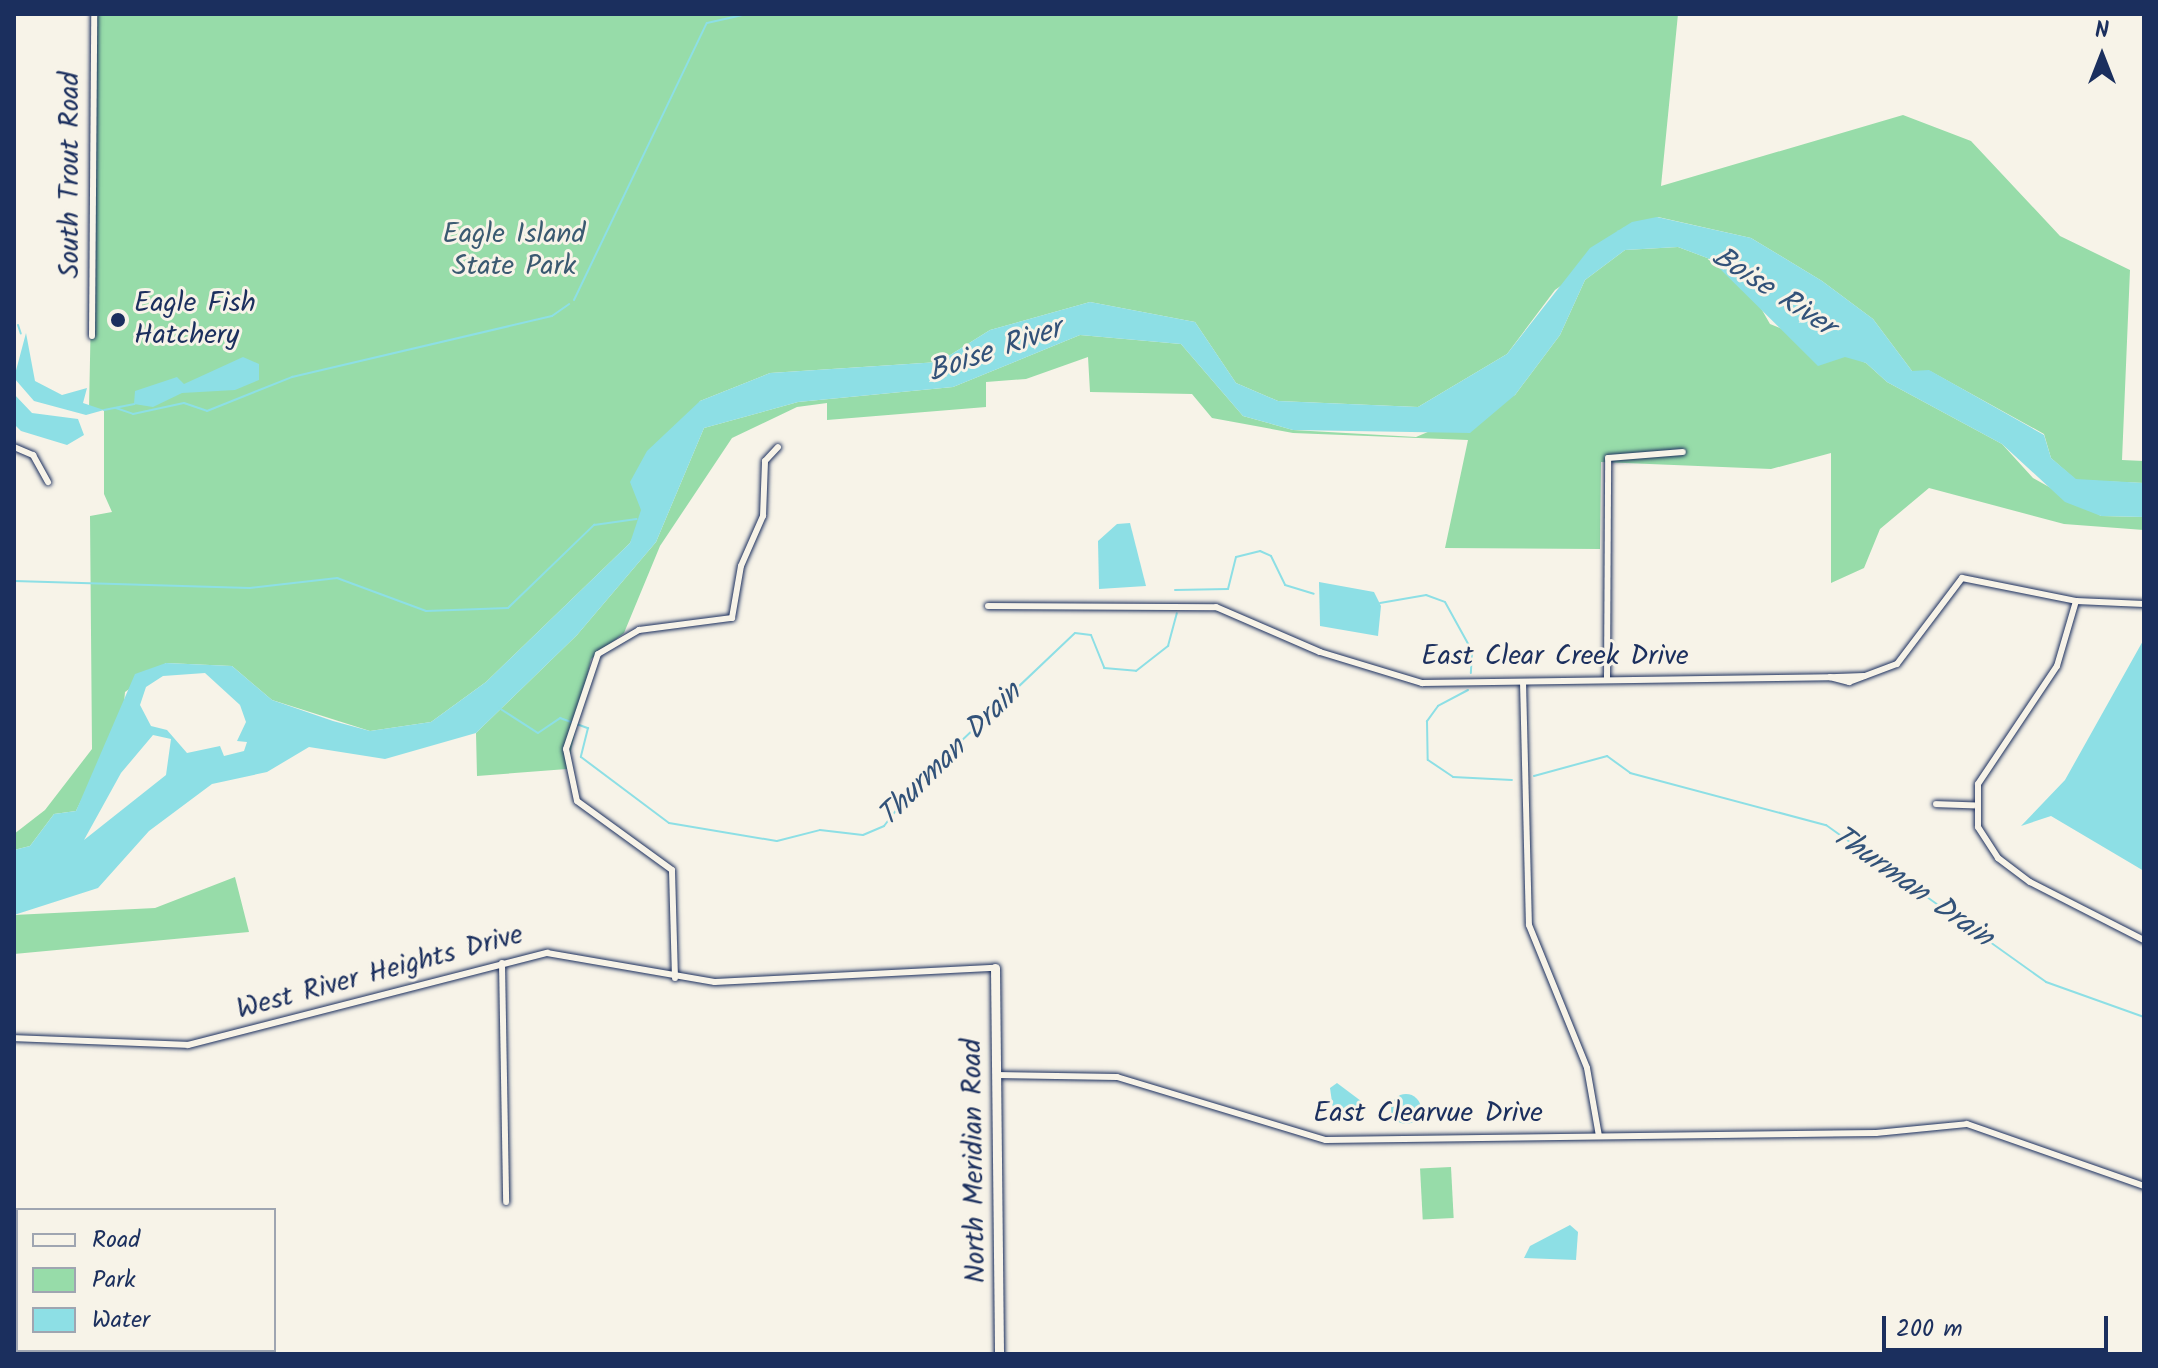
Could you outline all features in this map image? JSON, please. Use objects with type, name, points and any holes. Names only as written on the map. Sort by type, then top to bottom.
[{"type":"street","name":"South Trout Road","points":[[92,336],[94,14]]},
{"type":"street","points":[[14,447],[33,455],[48,482]]},
{"type":"street","points":[[675,978],[675,878],[666,862],[577,801],[566,765],[572,720],[587,673],[616,641],[639,630],[732,618],[741,566],[763,516],[765,461],[778,447]]},
{"type":"street","points":[[1607,680],[1608,458],[1683,452]]},
{"type":"street","name":"East Clear Creek Drive","points":[[988,606],[1208,606],[1320,652],[1422,683],[1864,676],[1897,664],[1962,578],[2076,601]]},
{"type":"street","points":[[2144,604],[2076,601],[2057,666],[1987,767],[1974,805],[1978,827],[1998,858],[2079,912],[2144,940]]},
{"type":"street","points":[[1523,682],[1529,925],[1587,1068],[1599,1136]]},
{"type":"street","points":[[1936,804],[1974,805]]},
{"type":"street","name":"West River Heights Drive","points":[[14,1038],[188,1045],[547,953],[675,978],[995,968]]},
{"type":"street","points":[[502,963],[506,1202]]},
{"type":"street","name":"North Meridian Road","points":[[995,968],[999,1354]]},
{"type":"street","name":"East Clearvue Drive","points":[[996,1075],[1117,1077],[1316,1139],[1820,1133],[1967,1124],[2144,1186]]},
{"type":"green space","name":"Eagle Island State Park","points":[[97,14],[1678,14],[1661,186],[1903,115],[1971,141],[2060,236],[2130,270],[2122,460],[2144,461],[2144,483],[2076,480],[2051,458],[2044,434],[1930,371],[1912,371],[1873,319],[1822,281],[1751,238],[1658,217],[1555,290],[1507,354],[1418,407],[1278,401],[1236,383],[1195,322],[1090,302],[990,330],[939,362],[770,373],[700,401],[630,543],[486,682],[431,722],[370,731],[272,700],[232,666],[166,663],[125,692],[123,714],[76,811],[54,814],[30,846],[14,850],[14,834],[45,810],[92,749],[90,516],[112,512],[104,494],[104,410],[89,409]]},
{"type":"green space","points":[[1678,247],[1710,259],[1758,303],[1770,324],[1866,363],[1887,382],[2002,444],[2033,478],[2101,516],[2144,517],[2144,530],[2064,524],[1929,488],[1880,529],[1864,568],[1831,583],[1831,453],[1771,469],[1601,462],[1600,549],[1445,548],[1468,440],[1293,433],[1212,418],[1192,394],[1090,392],[1088,357],[1026,379],[986,382],[986,407],[827,420],[827,403],[797,407],[732,438],[660,546],[624,633],[591,659],[567,769],[477,776],[476,733],[577,635],[656,542],[704,428],[798,402],[953,387],[1080,335],[1181,344],[1243,416],[1293,430],[1416,437],[1515,395],[1560,335],[1585,280],[1625,250]]},
{"type":"green space","points":[[235,877],[249,932],[14,954],[14,915],[155,908]]},
{"type":"green space","points":[[1451,1167],[1454,1218],[1423,1220],[1420,1169]]},
{"type":"water","name":"Boise River","points":[[1657,217],[1751,238],[1822,281],[1873,319],[1912,371],[1929,370],[2044,435],[2051,458],[2076,479],[2144,483],[2144,517],[2101,516],[2065,502],[2002,444],[1887,382],[1866,363],[1845,357],[1818,366],[1710,259],[1678,247],[1625,250],[1585,280],[1560,335],[1515,395],[1470,433],[1293,430],[1243,416],[1181,344],[1080,335],[953,387],[798,402],[704,428],[656,542],[577,635],[476,733],[385,759],[309,747],[267,772],[212,784],[149,831],[98,888],[14,915],[14,850],[30,846],[54,814],[76,811],[135,674],[166,663],[232,666],[272,700],[333,721],[370,731],[431,722],[486,682],[630,543],[641,510],[630,482],[647,451],[700,401],[770,373],[939,362],[990,330],[1090,302],[1195,322],[1236,383],[1278,401],[1418,407],[1507,354],[1590,248],[1632,222]],"holes":[[[205,673],[240,705],[246,722],[237,741],[247,742],[244,751],[224,756],[220,746],[187,753],[167,730],[151,726],[140,705],[146,687],[163,676]],[[153,735],[171,739],[166,775],[84,840],[121,773]]]},
{"type":"water","points":[[26,333],[35,381],[62,395],[87,388],[83,403],[104,410],[86,415],[34,401],[14,378]]},
{"type":"water","points":[[243,357],[259,364],[259,380],[235,390],[182,393],[153,407],[134,404],[135,391],[177,377],[184,384]]},
{"type":"water","points":[[14,394],[32,413],[78,419],[84,435],[67,445],[21,431],[14,424]]},
{"type":"water","points":[[1130,523],[1146,586],[1099,589],[1098,541],[1117,524]]},
{"type":"water","points":[[1319,582],[1374,592],[1381,606],[1378,636],[1320,626]]},
{"type":"water","points":[[2144,639],[2144,871],[2051,816],[2021,826],[2065,780]]},
{"type":"water","points":[[1337,1083],[1361,1101],[1356,1114],[1333,1109],[1330,1088]]},
{"type":"water","points":[[1406,1094],[1417,1098],[1421,1109],[1417,1120],[1406,1124],[1395,1120],[1391,1109],[1395,1098]]},
{"type":"water","points":[[1570,1225],[1578,1232],[1576,1260],[1524,1258],[1530,1246]]},
{"type":"waterway","points":[[574,300],[707,23],[747,14]]},
{"type":"waterway","points":[[116,408],[133,414],[184,403],[207,411],[292,377],[552,316],[569,304]]},
{"type":"waterway","points":[[18,325],[21,334]]},
{"type":"waterway","points":[[104,410],[134,404]]},
{"type":"waterway","points":[[14,581],[250,588],[337,578],[426,611],[508,608],[594,525],[637,519]]},
{"type":"waterway","name":"Thurman Drain","points":[[1175,590],[1228,589],[1236,557],[1260,551],[1271,556],[1285,585],[1314,594]]},
{"type":"waterway","name":"Thurman Drain","points":[[1380,603],[1426,595],[1445,602],[1472,651],[1471,673]]},
{"type":"waterway","name":"Thurman Drain","points":[[499,708],[538,733],[560,718],[588,728],[581,757],[669,823],[777,841],[820,830],[863,835],[884,826],[918,782],[1075,633],[1091,635],[1104,668],[1136,671],[1168,646],[1177,613]]},
{"type":"waterway","name":"Thurman Drain","points":[[1468,690],[1438,706],[1427,721],[1428,760],[1453,777],[1512,780]]},
{"type":"waterway","name":"Thurman Drain","points":[[1534,776],[1607,756],[1630,773],[1826,825],[2046,982],[2144,1017]]},
{"type":"place","name":"Eagle Fish Hatchery","points":[[118,320]]}]
